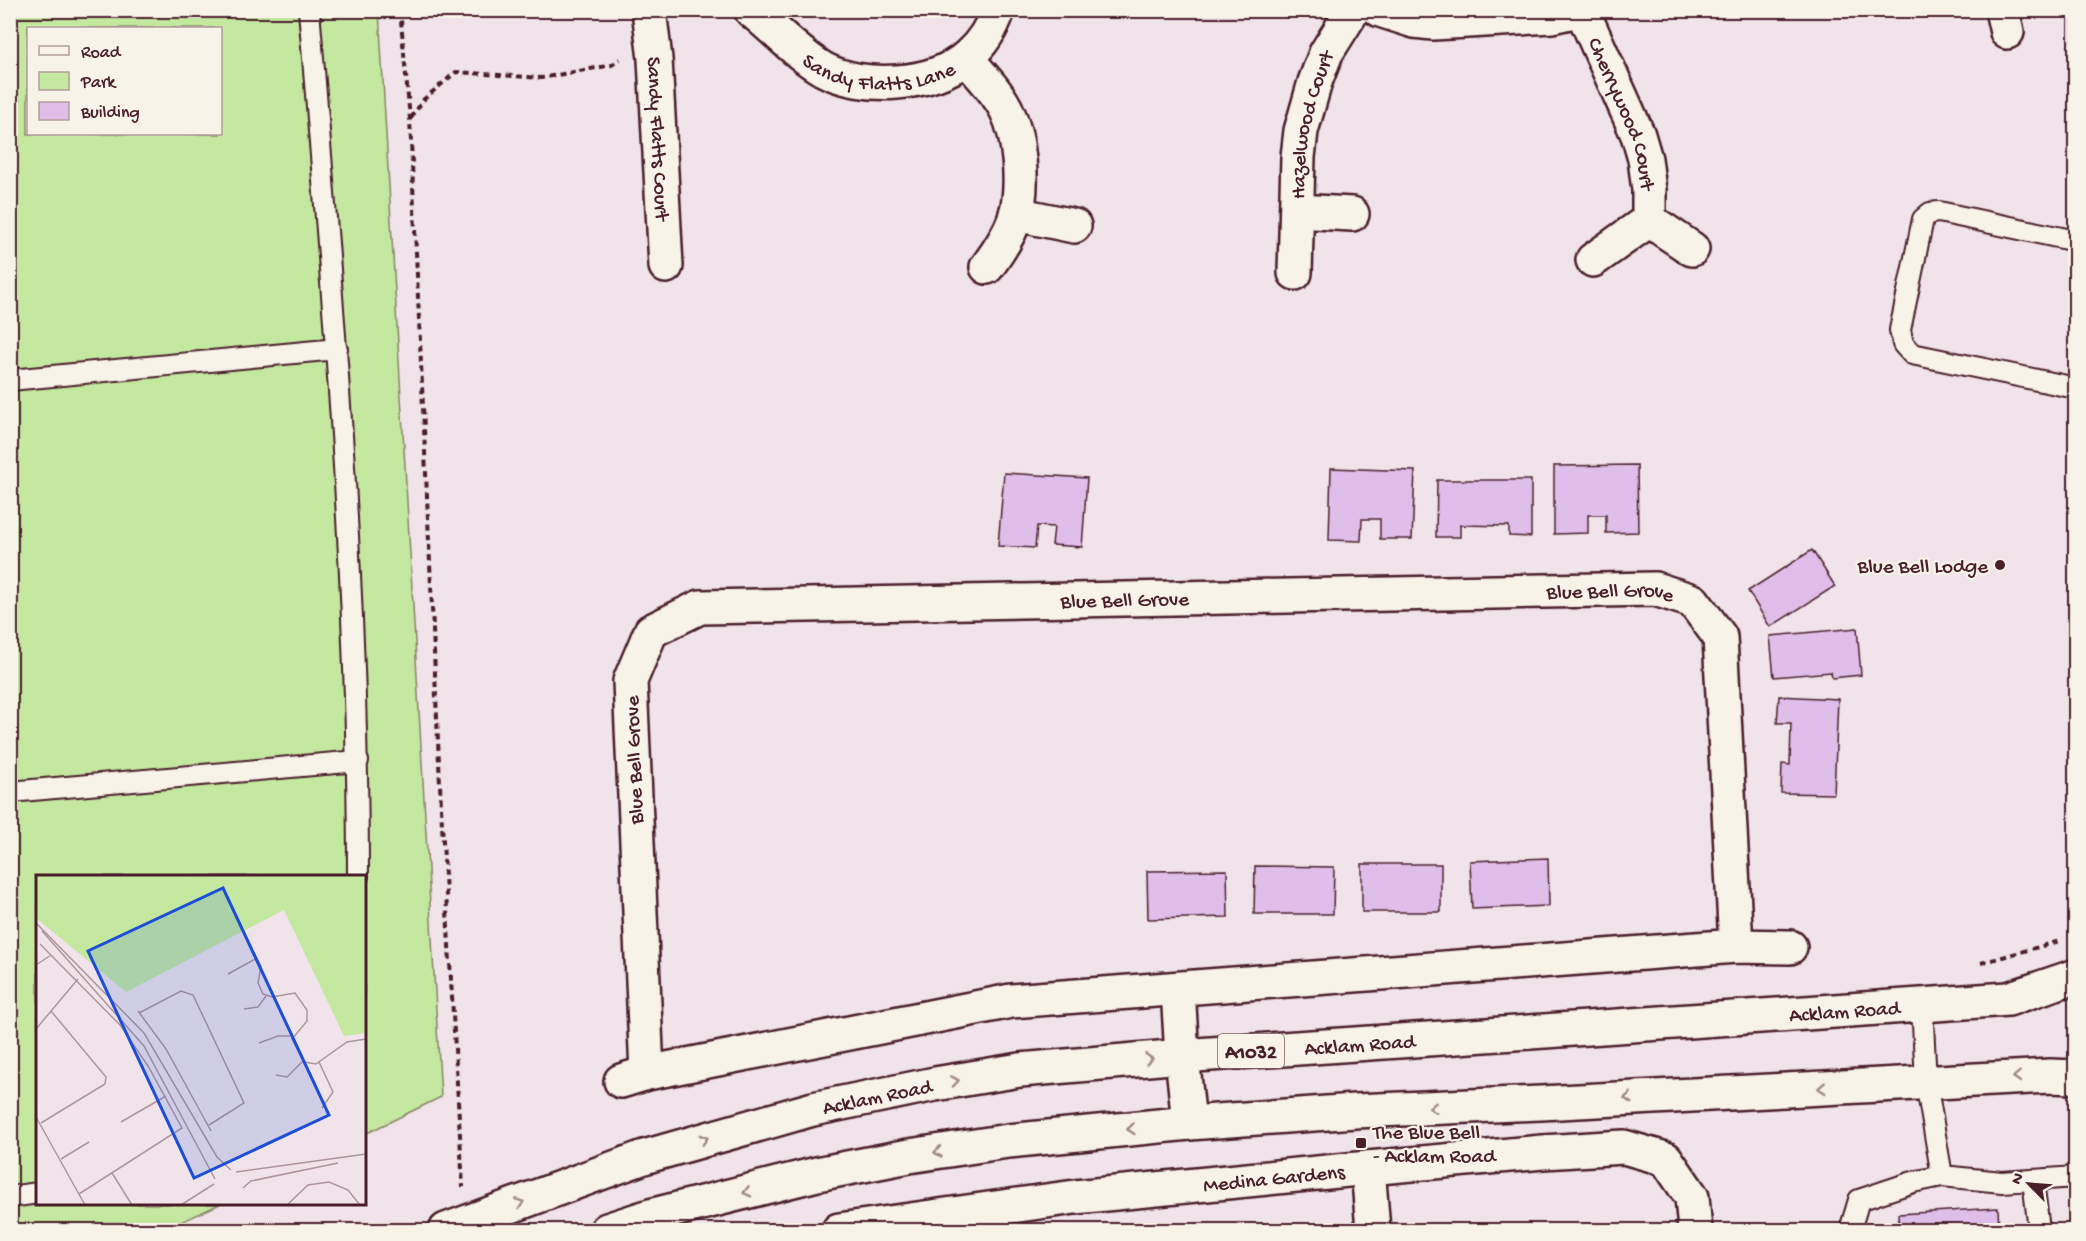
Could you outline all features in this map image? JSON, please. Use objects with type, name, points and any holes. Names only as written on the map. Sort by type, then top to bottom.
[{"type":"street","name":"Sandy Flatts Court","points":[[649,10],[655,59],[666,266]]},
{"type":"street","name":"Sandy Flatts Lane","points":[[751,10],[812,62],[851,80],[867,82],[914,79],[934,75],[966,58],[985,36],[998,10]]},
{"type":"street","name":"Hazelwood Court","points":[[1295,273],[1298,157],[1301,131],[1326,53],[1353,10]]},
{"type":"street","points":[[1380,10],[1414,21],[1433,23],[1552,16],[1580,10]]},
{"type":"street","name":"Cherrywood Court","points":[[1580,10],[1638,135],[1646,159],[1649,220]]},
{"type":"street","points":[[966,58],[999,98],[1011,124],[1018,155],[1020,178],[1016,214],[987,267]]},
{"type":"street","name":"Hazelwood Court","points":[[1298,211],[1352,214]]},
{"type":"street","points":[[1016,214],[1074,226]]},
{"type":"street","name":"Cherrywood Court","points":[[1649,220],[1692,249]]},
{"type":"street","name":"Cherrywood Court","points":[[1593,260],[1649,220]]},
{"type":"street","name":"Blue Bell Grove","points":[[1737,946],[1720,637],[1693,601],[1655,589],[700,607],[651,631],[630,681],[634,1077],[1011,1001],[1737,946],[1790,947]]},
{"type":"street","name":"Acklam Road","points":[[456,1227],[644,1157],[813,1109],[935,1084],[1020,1071],[1182,1056],[2008,999],[2076,976]]},
{"type":"street","points":[[1178,989],[1189,1123]]},
{"type":"street","points":[[607,1230],[650,1216],[806,1177],[1008,1141],[1189,1123],[1355,1111],[2050,1076],[2076,1077]]},
{"type":"street","name":"Medina Gardens","points":[[839,1230],[1075,1197],[1368,1168],[1624,1147],[1666,1159],[1692,1197],[1695,1230]]},
{"type":"street","points":[[1368,1168],[1373,1230]]},
{"type":"lane","points":[[309,10],[337,349],[358,761],[358,875]]},
{"type":"lane","points":[[2076,241],[1939,212],[1930,213],[1923,219],[1900,330],[1902,344],[1912,354],[2076,388]]},
{"type":"lane","points":[[10,381],[337,349]]},
{"type":"lane","points":[[10,792],[358,761]]},
{"type":"lane","points":[[1922,1004],[1926,1082],[1942,1176]]},
{"type":"lane","points":[[1850,1230],[1859,1200],[1913,1182],[1942,1176],[2002,1182],[2076,1177]]},
{"type":"lane","points":[[2033,1180],[2039,1230]]},
{"type":"lane","points":[[10,1197],[36,1193]]},
{"type":"path","points":[[400,10],[410,119],[442,819],[460,1151],[456,1227]]},
{"type":"path","points":[[410,119],[424,99],[456,72],[541,78],[612,65],[621,58]]},
{"type":"green space","points":[[10,11],[379,11],[441,1097],[366,1134],[366,875],[36,875],[36,1205],[218,1205],[164,1230],[11,1230]]},
{"type":"building","points":[[1637,465],[1638,532],[1606,533],[1606,515],[1588,515],[1588,533],[1554,534],[1554,466]]},
{"type":"building","points":[[1331,468],[1415,471],[1412,539],[1380,539],[1380,519],[1362,519],[1361,541],[1329,540]]},
{"type":"building","points":[[1004,473],[1087,478],[1082,547],[1052,545],[1054,527],[1037,526],[1035,548],[998,546]]},
{"type":"building","points":[[1437,480],[1531,480],[1531,537],[1509,536],[1509,526],[1460,525],[1460,537],[1436,537]]},
{"type":"building","points":[[1812,550],[1835,586],[1770,627],[1748,591]]},
{"type":"building","points":[[1857,628],[1861,675],[1832,678],[1831,672],[1774,677],[1770,636]]},
{"type":"building","points":[[1779,696],[1838,699],[1834,794],[1781,793],[1782,764],[1790,765],[1791,723],[1777,723]]},
{"type":"building","points":[[1548,858],[1549,906],[1472,909],[1470,861]]},
{"type":"building","points":[[1362,864],[1441,864],[1441,912],[1362,912]]},
{"type":"building","points":[[1255,866],[1334,867],[1333,914],[1254,914]]},
{"type":"building","points":[[1227,870],[1228,917],[1148,919],[1147,871]]},
{"type":"building","points":[[2070,1187],[2076,1187],[2076,1230],[2073,1230]]},
{"type":"building","points":[[1998,1208],[1999,1230],[1899,1230],[1898,1214]]},
{"type":"place","name":"Blue Bell Lodge","points":[[2000,565]]},
{"type":"place","name":"The Blue Bell - Acklam Road","points":[[1361,1143]]}]
